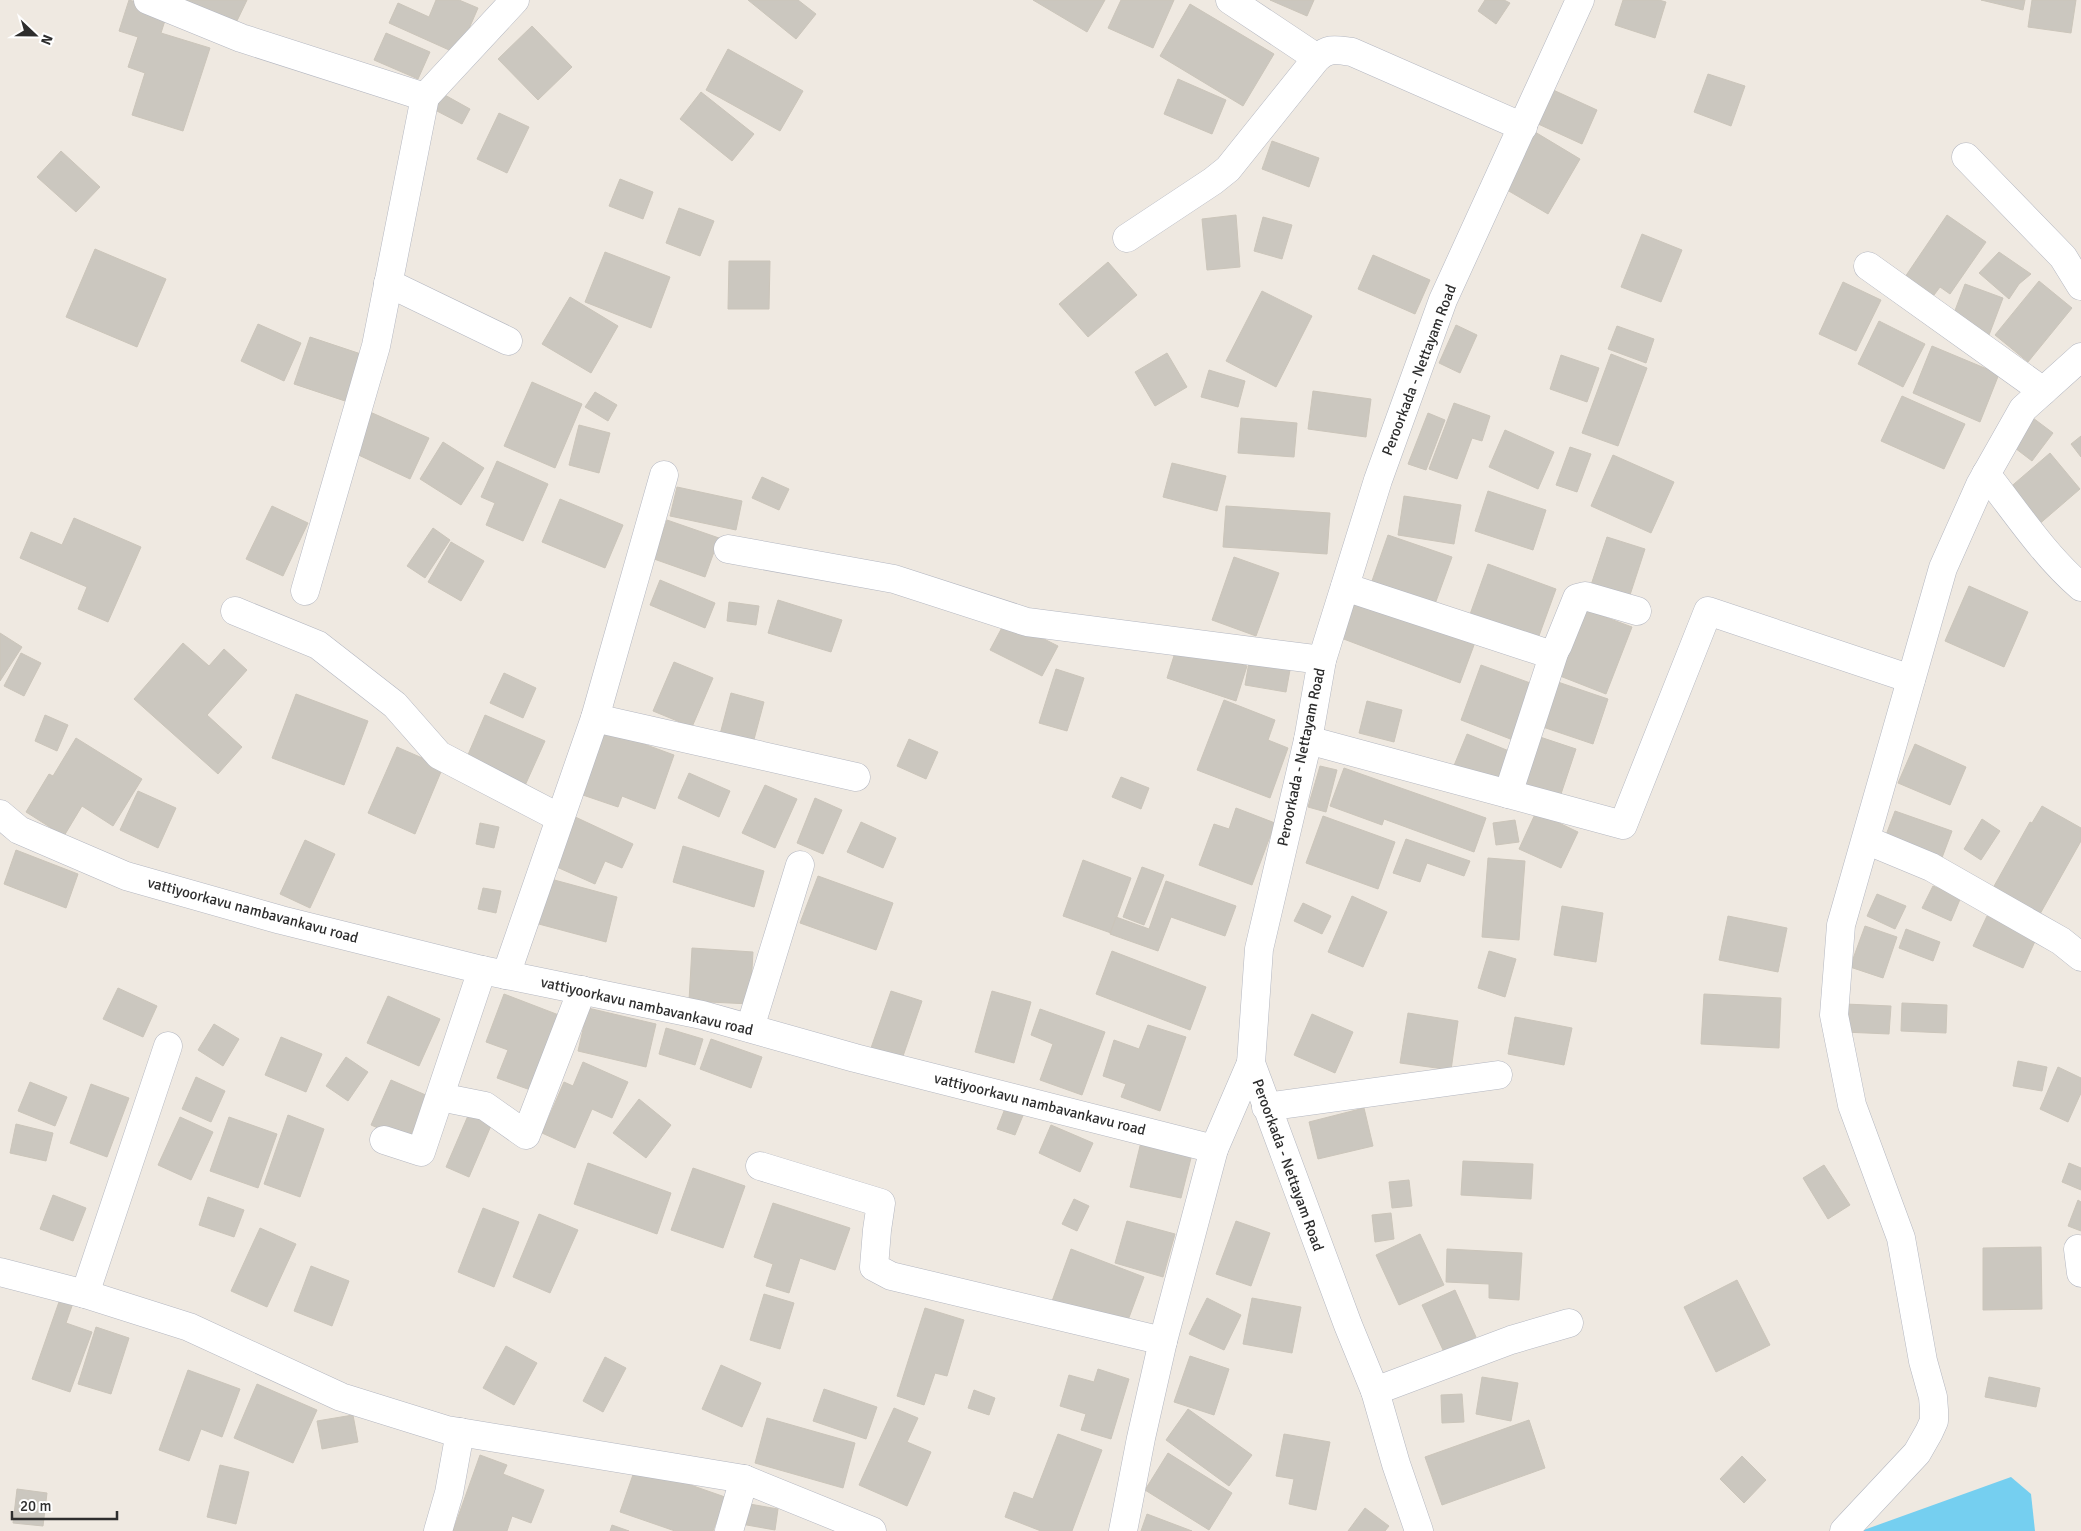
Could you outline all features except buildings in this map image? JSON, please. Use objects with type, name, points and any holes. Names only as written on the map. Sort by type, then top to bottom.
[{"type":"street","points":[[148,0],[241,38],[425,97]]},
{"type":"street","points":[[305,591],[376,346],[425,97],[515,0]]},
{"type":"street","points":[[1230,0],[1317,58]]},
{"type":"street","name":"Peroorkada - Nettayam Road","points":[[1419,1531],[1396,1464],[1375,1391],[1348,1325],[1251,1063],[1259,949],[1308,740],[1322,660],[1378,480],[1443,300],[1580,0]]},
{"type":"street","points":[[1127,238],[1221,176],[1243,152],[1317,58],[1324,52],[1334,48],[1352,52],[1523,127]]},
{"type":"street","points":[[1966,157],[2063,257],[2081,286]]},
{"type":"street","points":[[1868,266],[2043,391]]},
{"type":"street","points":[[388,283],[508,341]]},
{"type":"street","points":[[1844,1531],[1917,1453],[1934,1421],[1934,1410],[1933,1398],[1923,1361],[1901,1238],[1852,1105],[1834,1015],[1841,926],[1943,568],[1986,474],[2023,409],[2081,357]]},
{"type":"street","points":[[1986,474],[2029,530],[2081,587]]},
{"type":"street","points":[[384,1140],[421,1152],[440,1097],[560,818],[595,718],[664,475]]},
{"type":"street","points":[[728,550],[894,580],[1026,622],[1322,660]]},
{"type":"street","points":[[1345,587],[1541,652],[1546,653],[1555,650]]},
{"type":"street","points":[[1508,794],[1555,650],[1577,598],[1585,596],[1637,611]]},
{"type":"street","points":[[235,611],[318,645],[395,705],[439,755],[560,818]]},
{"type":"street","points":[[1308,740],[1623,825],[1708,611],[1911,679]]},
{"type":"street","points":[[595,718],[856,777]]},
{"type":"street","name":"vattiyoorkavu nambavankavu road","points":[[0,814],[19,830],[126,876],[280,920],[494,972],[702,1015],[855,1058],[1214,1149]]},
{"type":"street","points":[[1866,840],[1931,867],[2061,941],[2081,957]]},
{"type":"street","points":[[750,1028],[800,865]]},
{"type":"street","points":[[440,1097],[485,1106],[526,1135],[582,990]]},
{"type":"street","points":[[85,1294],[168,1046]]},
{"type":"street","points":[[1123,1531],[1141,1438],[1163,1341],[1214,1149],[1251,1063]]},
{"type":"street","points":[[1266,1107],[1498,1075]]},
{"type":"street","points":[[760,1166],[881,1203],[876,1230],[874,1267],[891,1276],[1163,1341]]},
{"type":"street","points":[[0,1272],[85,1294],[189,1327],[341,1397],[447,1430],[744,1479],[872,1531]]},
{"type":"street","points":[[1375,1391],[1511,1340],[1569,1323]]},
{"type":"street","points":[[438,1531],[450,1493],[460,1432]]},
{"type":"street","points":[[729,1531],[744,1479]]},
{"type":"water","points":[[2011,1477],[2031,1494],[2035,1531],[1861,1531]]}]
